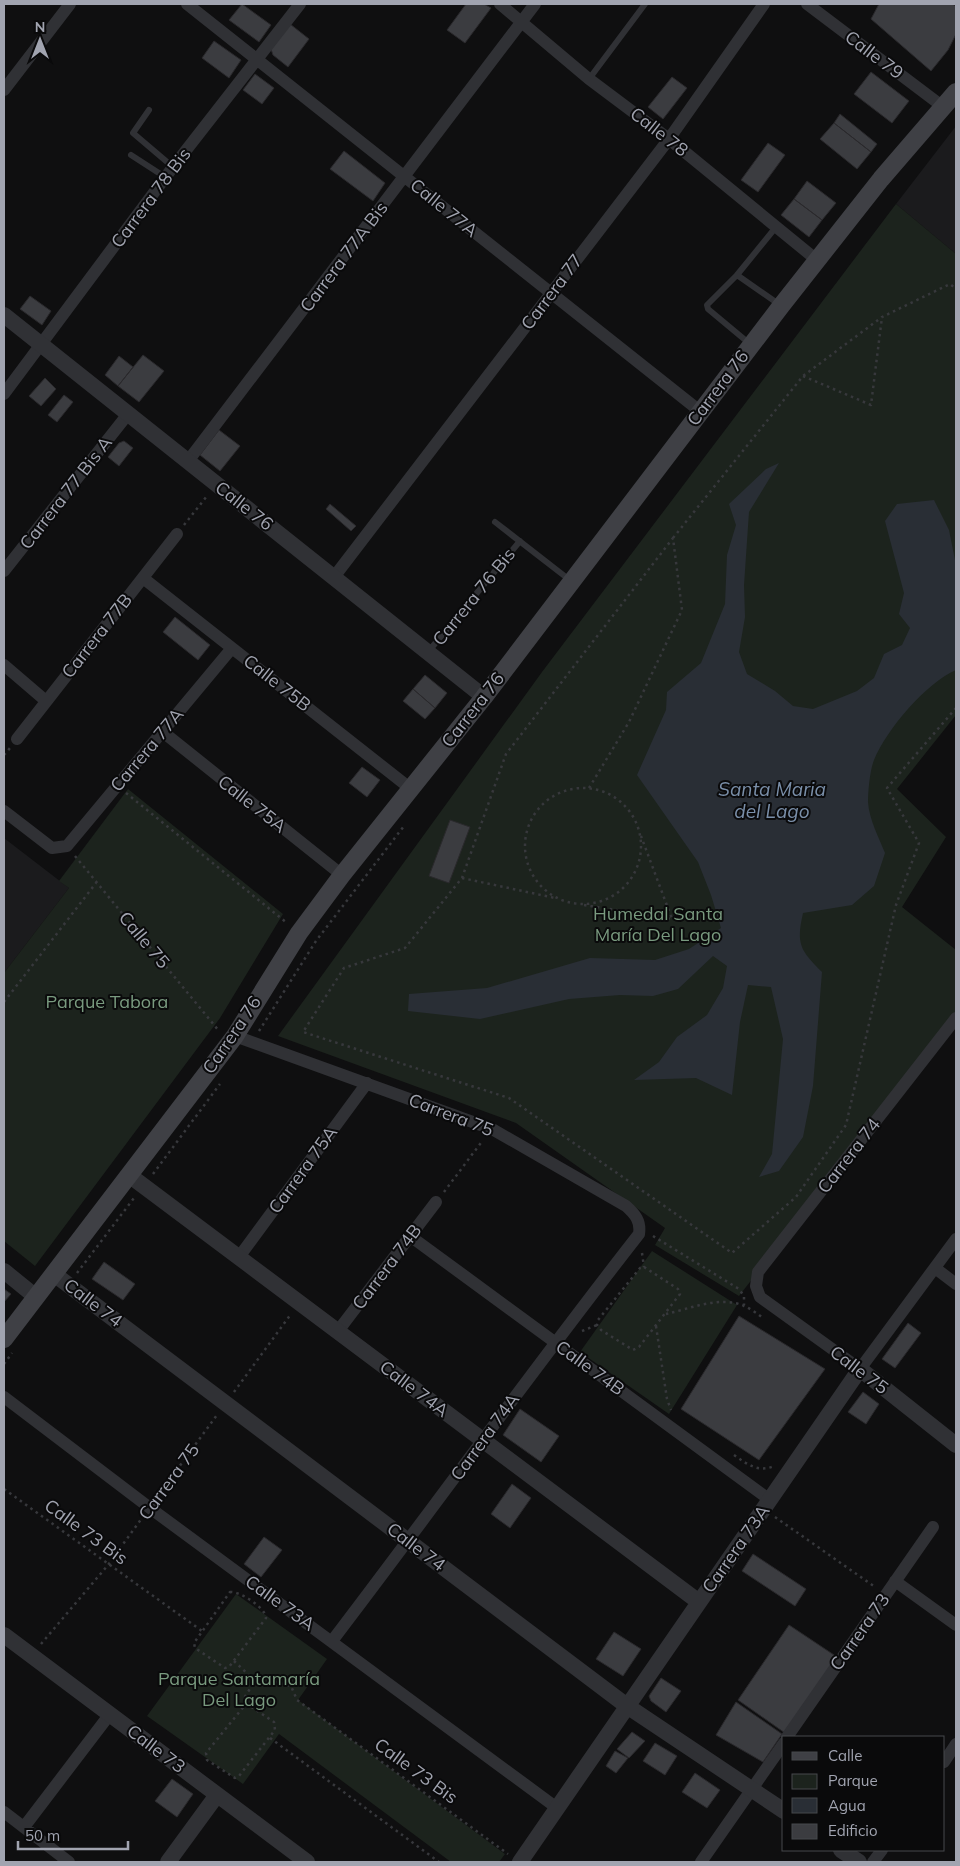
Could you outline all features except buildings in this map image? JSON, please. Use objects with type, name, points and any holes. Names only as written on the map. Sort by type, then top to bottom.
[{"type":"main road","name":"Carrera 76","points":[[4,1339],[130,1176],[299,933],[342,875],[484,697],[781,306],[881,179],[956,92]]},
{"type":"street","points":[[4,90],[70,4]]},
{"type":"street","name":"Calle 77A","points":[[187,4],[700,412]]},
{"type":"street","name":"Carrera 78 Bis","points":[[4,394],[42,346],[169,172],[300,4]]},
{"type":"street","name":"Calle 78","points":[[500,4],[589,79],[669,138],[818,261]]},
{"type":"street","name":"Carrera 77A Bis","points":[[188,461],[406,177],[535,4]]},
{"type":"street","name":"Carrera 77","points":[[334,577],[669,138],[764,4]]},
{"type":"street","name":"Calle 79","points":[[807,4],[942,106]]},
{"type":"street","name":"Calle 76","points":[[4,315],[484,697]]},
{"type":"street","name":"Carrera 77 Bis A","points":[[4,571],[128,414]]},
{"type":"street","name":"Carrera 77B","points":[[17,739],[177,534]]},
{"type":"street","name":"Calle 75B","points":[[143,578],[411,789]]},
{"type":"street","name":"Carrera 77A","points":[[63,848],[118,786],[232,648]]},
{"type":"street","points":[[4,665],[46,701]]},
{"type":"street","name":"Calle 75A","points":[[163,732],[342,875]]},
{"type":"street","points":[[4,810],[52,848],[63,848]]},
{"type":"street","name":"Carrera 74","points":[[760,1297],[756,1286],[758,1272],[956,1018]]},
{"type":"street","name":"Carrera 75","points":[[228,1035],[492,1129],[626,1206],[636,1215],[639,1231]]},
{"type":"street","name":"Carrera 75A","points":[[239,1257],[367,1083]]},
{"type":"street","name":"Calle 74A","points":[[130,1176],[699,1602]]},
{"type":"street","name":"Carrera 74B","points":[[338,1331],[436,1202]]},
{"type":"street","name":"Carrera 74A","points":[[332,1641],[639,1231]]},
{"type":"street","name":"Calle 74B","points":[[410,1236],[555,1342],[766,1505]]},
{"type":"street","name":"Carrera 73A","points":[[516,1859],[557,1808],[860,1369],[956,1239]]},
{"type":"street","points":[[935,1268],[956,1284]]},
{"type":"street","name":"Calle 74","points":[[4,1272],[36,1297]]},
{"type":"street","name":"Calle 74","points":[[54,1274],[628,1706],[782,1811]]},
{"type":"street","name":"Calle 75","points":[[760,1297],[860,1369],[956,1445]]},
{"type":"street","name":"Calle 73A","points":[[4,1396],[150,1508],[557,1808]]},
{"type":"street","name":"Carrera 73","points":[[788,1736],[933,1527]]},
{"type":"street","points":[[895,1581],[956,1625]]},
{"type":"street","name":"Calle 73","points":[[4,1635],[307,1862]]},
{"type":"street","points":[[24,1827],[110,1714]]},
{"type":"street","points":[[945,1760],[956,1744]]},
{"type":"street","points":[[701,1862],[782,1745]]},
{"type":"street","points":[[168,1862],[217,1795]]},
{"type":"street","points":[[4,1812],[69,1862]]},
{"type":"street","points":[[842,1851],[859,1862]]},
{"type":"street","points":[[873,1862],[881,1851]]},
{"type":"lane","points":[[589,79],[646,4]]},
{"type":"lane","points":[[149,110],[133,133],[169,172]]},
{"type":"lane","points":[[131,155],[169,172]]},
{"type":"lane","points":[[751,345],[706,308],[737,275],[776,227]]},
{"type":"lane","points":[[737,275],[781,306]]},
{"type":"lane","points":[[495,522],[571,582]]},
{"type":"lane","name":"Carrera 76 Bis","points":[[428,652],[520,541]]},
{"type":"path","points":[[956,289],[950,284],[882,317],[803,376],[673,538],[506,754],[462,878],[405,948],[344,968],[303,1032],[509,1098],[732,1253],[796,1197],[846,1125],[896,906],[919,843],[887,788],[956,708]]},
{"type":"path","points":[[803,376],[871,405],[882,317]]},
{"type":"path","points":[[177,534],[217,484]]},
{"type":"path","points":[[589,788],[629,722],[682,610],[673,538]]},
{"type":"path","points":[[118,786],[290,926]]},
{"type":"path","points":[[462,878],[577,904],[672,919],[634,816],[622,802],[606,792],[589,788],[568,789],[550,798],[535,812],[526,830],[524,850],[529,870],[541,887],[558,899]]},
{"type":"path","points":[[577,904],[596,903],[604,900],[613,896],[627,884],[637,869],[642,852],[640,833]]},
{"type":"path","name":"Calle 75","points":[[63,848],[96,882],[228,1035]]},
{"type":"path","points":[[4,1002],[96,882]]},
{"type":"path","points":[[436,1202],[492,1129]]},
{"type":"path","points":[[639,1231],[739,1289],[744,1296],[744,1306]]},
{"type":"path","points":[[644,1266],[678,1289],[680,1294],[678,1299],[666,1314],[639,1347],[633,1350],[597,1325],[598,1320],[640,1268],[644,1266]]},
{"type":"path","name":"Carrera 75","points":[[32,1656],[108,1564],[299,1302]]},
{"type":"path","points":[[666,1314],[719,1302],[731,1302],[744,1306],[768,1320]]},
{"type":"path","points":[[656,1326],[667,1399],[676,1415]]},
{"type":"path","points":[[729,1452],[753,1468],[767,1469],[777,1464]]},
{"type":"path","name":"Calle 73 Bis","points":[[4,1489],[202,1631]]},
{"type":"path","points":[[766,1505],[886,1594]]},
{"type":"path","points":[[230,1592],[239,1594],[264,1611],[266,1618],[234,1661],[229,1667],[225,1668],[196,1648],[194,1643],[230,1592]]},
{"type":"path","points":[[234,1661],[255,1681],[244,1698],[245,1705],[206,1754],[207,1760],[235,1778],[239,1776],[275,1730],[274,1722],[250,1706],[245,1705]]},
{"type":"path","name":"Calle 73 Bis","points":[[255,1681],[276,1682],[291,1686],[297,1700],[516,1859]]},
{"type":"path","points":[[270,1738],[439,1862]]},
{"type":"shaded area","points":[[956,126],[956,254],[896,204]]},
{"type":"shaded area","points":[[4,838],[69,888],[4,973]]},
{"type":"green space","name":"Humedal Santa María Del Lago","points":[[896,204],[956,254],[956,715],[897,789],[946,837],[902,907],[956,950],[956,1017],[739,1296],[655,1245],[665,1228],[516,1123],[278,1036],[542,672]]},
{"type":"green space","name":"Parque Tabora","points":[[128,789],[283,914],[220,1018],[35,1266],[4,1241],[4,973],[69,888],[59,881]]},
{"type":"green space","points":[[652,1251],[737,1305],[669,1414],[580,1352]]},
{"type":"green space","name":"Parque Santamaría Del Lago","points":[[236,1594],[327,1659],[298,1700],[505,1854],[499,1862],[451,1862],[279,1734],[243,1784],[147,1716]]},
{"type":"water","name":"Santa Maria del Lago","points":[[779,463],[749,512],[744,585],[745,617],[739,652],[747,674],[775,691],[793,706],[813,709],[857,691],[874,678],[884,654],[902,645],[910,628],[899,614],[904,593],[885,521],[897,504],[934,500],[949,530],[956,565],[956,670],[932,685],[909,708],[888,735],[874,760],[869,781],[868,802],[872,822],[885,853],[874,886],[852,905],[803,913],[800,932],[802,946],[804,952],[822,972],[813,1086],[803,1137],[779,1171],[759,1177],[772,1154],[783,1039],[771,987],[748,985],[740,1022],[732,1095],[696,1078],[634,1080],[659,1062],[677,1037],[707,1015],[723,988],[727,966],[713,956],[678,989],[653,996],[620,995],[569,999],[480,1019],[408,1011],[409,994],[487,988],[590,958],[655,960],[689,949],[721,928],[698,862],[637,775],[666,710],[667,692],[701,663],[725,604],[727,555],[736,525],[729,504],[766,469]]}]
